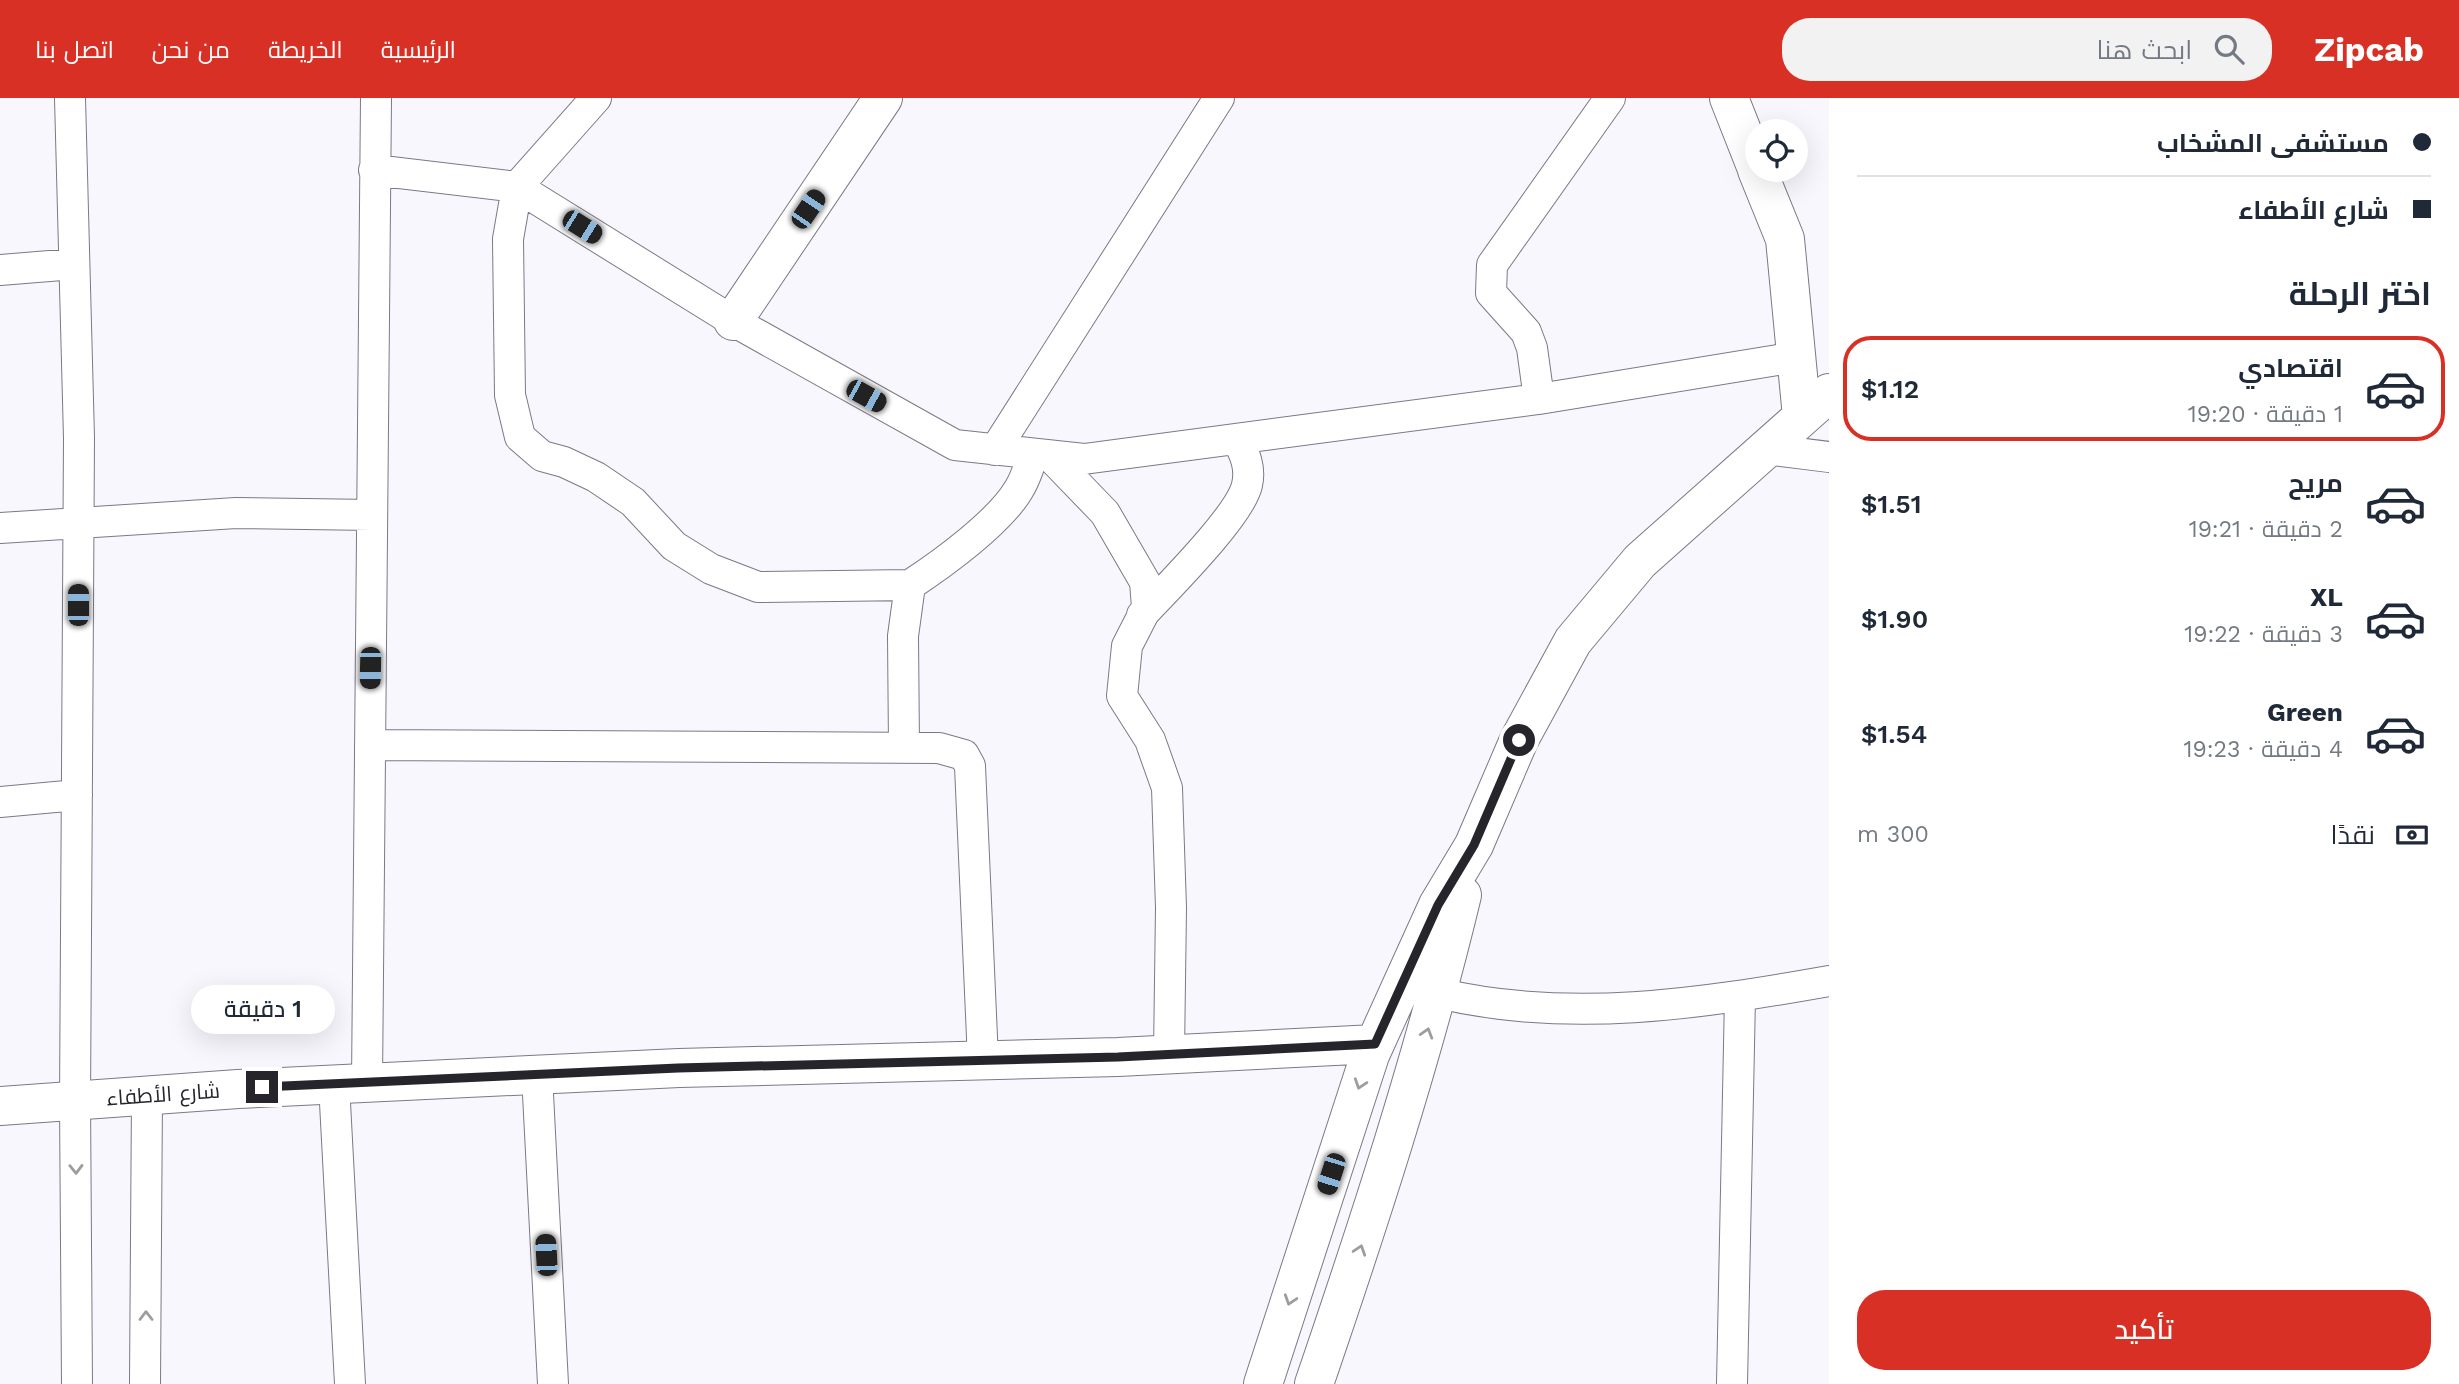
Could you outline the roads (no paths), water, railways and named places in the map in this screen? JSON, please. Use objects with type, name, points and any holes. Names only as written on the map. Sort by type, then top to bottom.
[{"type":"street","points":[[70,98],[78,523],[75,1101],[77,1384]]},
{"type":"street","points":[[350,1384],[351,1083],[370,745],[376,98]]},
{"type":"street","points":[[596,98],[517,187],[508,239],[510,395],[520,437],[542,456],[564,462],[596,477],[633,502],[674,546],[711,569],[758,587],[910,585],[940,565],[986,526],[1019,490],[1042,455]]},
{"type":"street","points":[[733,321],[883,98]]},
{"type":"street","points":[[995,450],[1219,98]]},
{"type":"street","points":[[1539,399],[1526,332],[1491,293],[1492,265],[1610,98]]},
{"type":"street","points":[[1729,98],[1745,139]]},
{"type":"street","points":[[374,170],[517,187],[733,321],[955,445],[1084,460],[1539,399],[1796,357]]},
{"type":"street","points":[[1263,1384],[1375,1044],[1438,905],[1474,845],[1519,740],[1573,641],[1640,561],[1815,405],[1796,357],[1784,239],[1762,182]]},
{"type":"street","points":[[0,270],[75,264]]},
{"type":"street","points":[[1142,615],[1220,530],[1247,488],[1246,455],[1237,439]]},
{"type":"street","points":[[1766,449],[1829,457]]},
{"type":"street","points":[[1042,455],[1105,513],[1127,546],[1145,582],[1147,607],[1127,646],[1122,696],[1150,740],[1167,788],[1171,908],[1169,1055]]},
{"type":"street","points":[[0,528],[236,513],[372,515]]},
{"type":"street","points":[[904,747],[903,636],[910,585]]},
{"type":"street","points":[[370,745],[904,747],[955,751],[964,755],[970,766],[983,1060]]},
{"type":"street","points":[[0,802],[76,795]]},
{"type":"street","points":[[1314,1384],[1362,1246],[1438,993],[1474,845]]},
{"type":"street","points":[[1438,993],[1484,1003],[1630,1010],[1740,997],[1829,981]]},
{"type":"street","points":[[1732,1384],[1740,997]]},
{"type":"street","name":"شارع الأطفاء","points":[[0,1106],[351,1083],[1169,1055],[1375,1044]]},
{"type":"street","points":[[537,1075],[552,1384]]},
{"type":"street","points":[[145,1384],[147,1095]]}]
